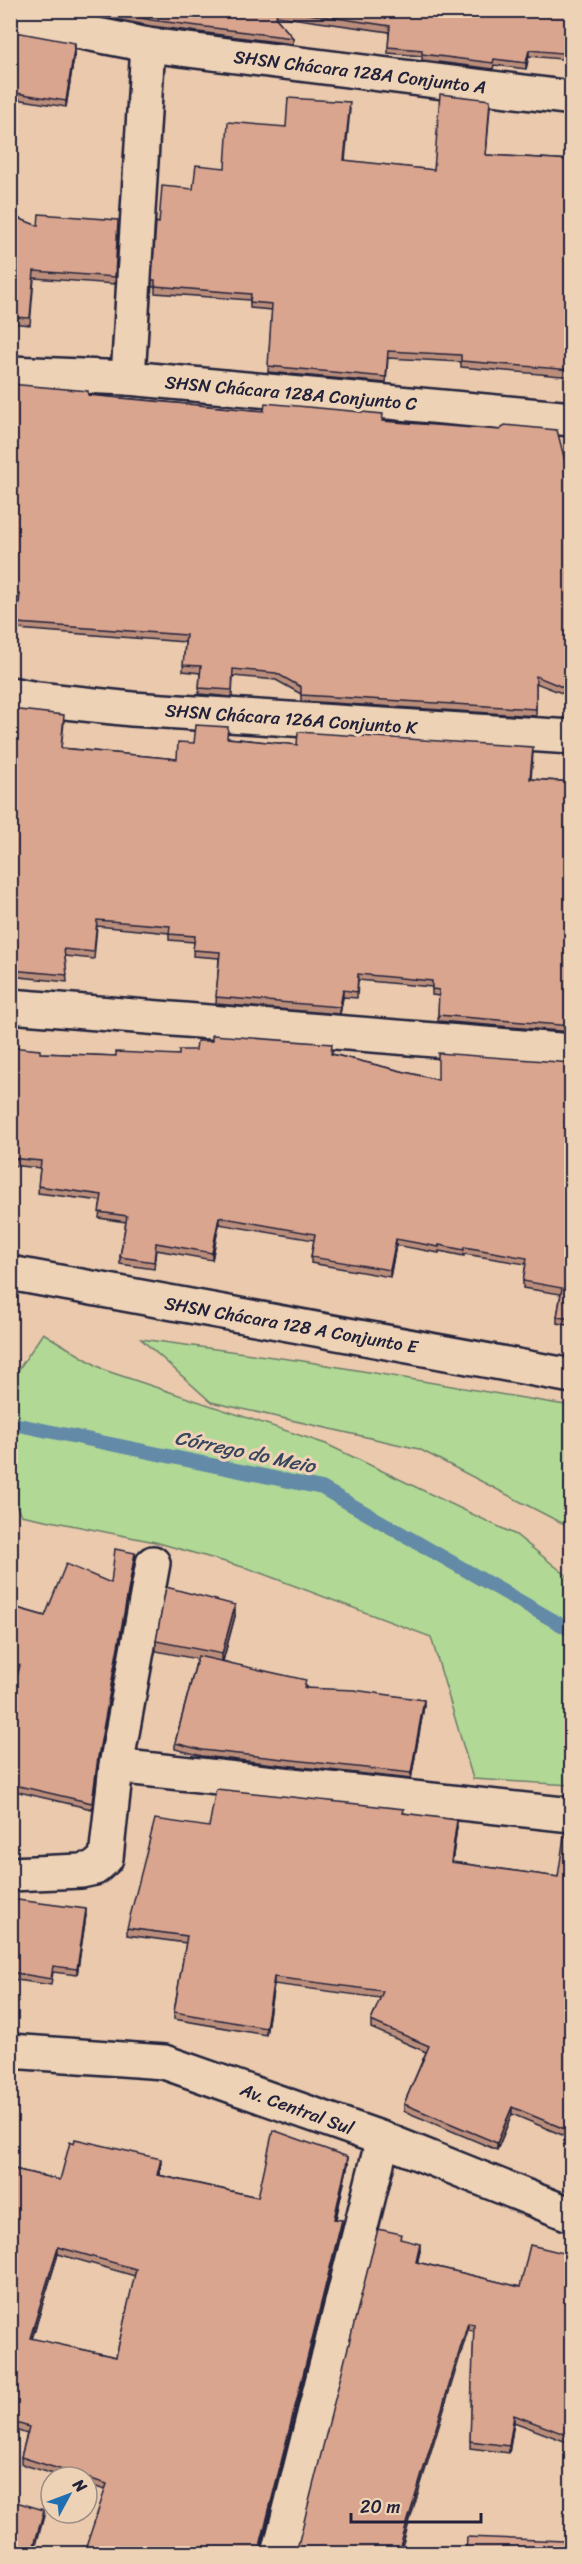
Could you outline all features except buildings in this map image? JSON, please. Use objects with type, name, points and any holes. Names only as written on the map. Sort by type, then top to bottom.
[{"type":"street","name":"SHSN Chácara 128A Conjunto A","points":[[10,18],[148,45],[572,98]]},
{"type":"street","points":[[128,378],[148,45]]},
{"type":"street","name":"SHSN Chácara 128A Conjunto C","points":[[10,373],[128,378],[572,419]]},
{"type":"street","name":"SHSN Chácara 126A Conjunto K","points":[[10,694],[132,709],[572,737]]},
{"type":"street","points":[[10,1006],[572,1051]]},
{"type":"street","name":"SHSN Chácara 128 A Conjunto E","points":[[10,1273],[572,1376]]},
{"type":"street","points":[[10,1874],[81,1871],[95,1868],[106,1858],[116,1766],[153,1563]]},
{"type":"street","points":[[116,1766],[572,1815]]},
{"type":"street","name":"Av. Central Sul","points":[[10,2051],[164,2062],[383,2139],[572,2215]]},
{"type":"street","points":[[279,2553],[383,2139]]},
{"type":"green space","points":[[43,1333],[104,1370],[326,1444],[516,1535],[571,1579],[571,1785],[473,1779],[431,1637],[250,1569],[155,1542],[21,1515],[11,1495],[10,1401],[13,1378]]},
{"type":"green space","points":[[141,1339],[303,1361],[571,1406],[571,1528],[419,1449],[211,1402]]},
{"type":"waterway","name":"Córrego do Meio","points":[[19,1425],[322,1488],[572,1631]]}]
